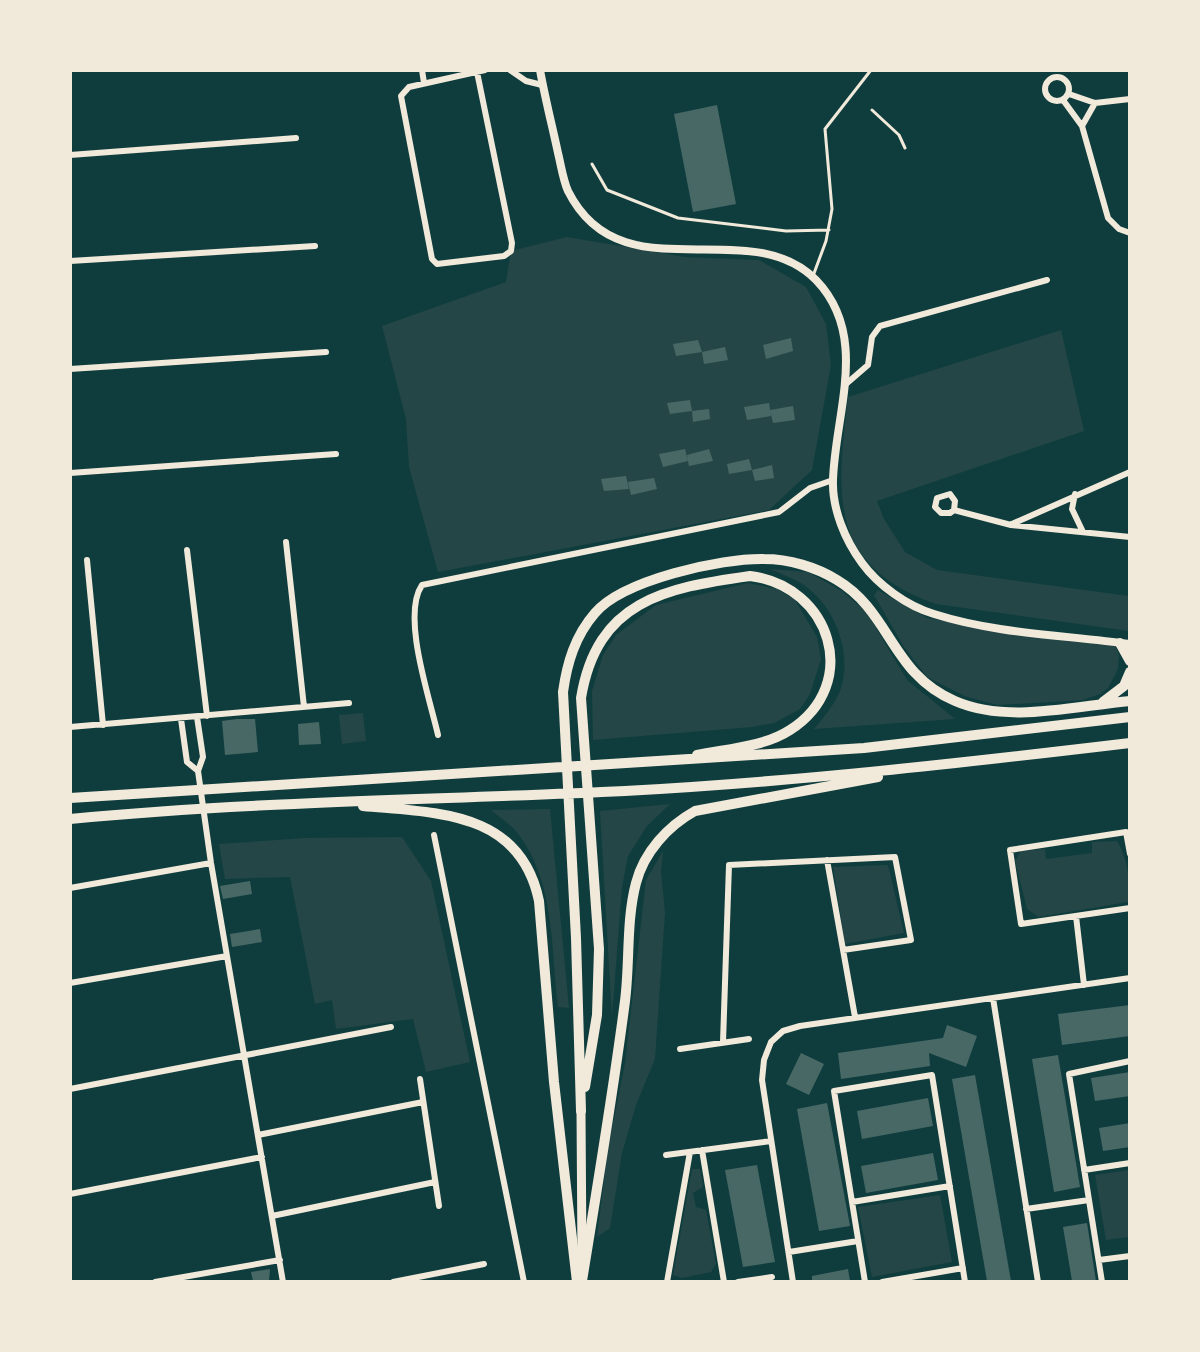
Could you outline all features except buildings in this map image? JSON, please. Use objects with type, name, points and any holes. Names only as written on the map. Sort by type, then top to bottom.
[{"type":"highway","points":[[581,1111],[563,692],[567,663],[580,635],[606,603],[645,582],[726,563],[762,559],[784,560],[811,567],[853,591],[873,612],[912,673],[931,688],[954,701],[983,711],[1011,713],[1130,700]]},
{"type":"highway","points":[[581,1111],[597,1015],[599,949],[581,698],[586,668],[593,652],[607,630],[626,613],[650,599],[750,576],[771,581],[805,600],[825,630],[831,655],[826,683],[809,713],[791,730],[772,739],[655,764]]},
{"type":"highway","points":[[1125,643],[1130,661]]},
{"type":"highway","points":[[1099,703],[1118,692],[1130,672]]},
{"type":"highway","points":[[70,798],[222,787],[655,764],[864,748],[1130,717]]},
{"type":"highway","points":[[70,819],[324,801],[627,791],[936,766],[1130,743]]},
{"type":"highway","points":[[580,1281],[626,994],[632,906],[636,882],[652,849],[680,819],[695,811],[936,766]]},
{"type":"highway","points":[[324,801],[444,814],[471,820],[500,838],[518,855],[527,869],[539,901],[554,1082],[580,1281]]},
{"type":"main road","points":[[580,1281],[581,1111]]},
{"type":"street","points":[[422,70],[424,83]]},
{"type":"street","points":[[477,72],[512,243],[511,251],[504,256],[444,265],[437,264],[432,259],[401,96],[409,87],[456,73],[485,70]]},
{"type":"street","points":[[510,70],[526,81],[542,85]]},
{"type":"street","points":[[540,70],[566,187],[581,211],[596,226],[623,241],[652,248],[760,252],[793,263],[813,278],[830,298],[842,328],[846,384],[833,480],[838,514],[854,551],[880,584],[931,614],[1035,634],[1125,643]]},
{"type":"street","points":[[1058,76],[1070,86],[1069,94],[1063,100],[1056,101],[1049,98],[1045,91],[1046,84],[1051,78],[1058,76]]},
{"type":"street","points":[[1069,94],[1095,103],[1130,99]]},
{"type":"street","points":[[1063,100],[1082,126],[1108,218],[1119,229],[1130,233]]},
{"type":"street","points":[[1082,126],[1095,103]]},
{"type":"street","points":[[70,155],[296,138]]},
{"type":"street","points":[[70,261],[315,246]]},
{"type":"street","points":[[846,384],[868,365],[872,337],[880,326],[1047,280]]},
{"type":"street","points":[[70,369],[326,352]]},
{"type":"street","points":[[70,473],[336,454]]},
{"type":"street","points":[[1011,525],[1130,472]]},
{"type":"street","points":[[438,735],[415,626],[416,601],[422,585],[779,512],[810,488],[833,480]]},
{"type":"street","points":[[1075,495],[1072,509],[1083,532]]},
{"type":"street","points":[[954,510],[1011,525],[1130,537]]},
{"type":"street","points":[[286,542],[304,707]]},
{"type":"street","points":[[187,550],[207,716]]},
{"type":"street","points":[[87,560],[103,725]]},
{"type":"street","points":[[70,728],[349,704]]},
{"type":"street","points":[[197,717],[203,757],[198,773],[205,826],[284,1281]]},
{"type":"street","points":[[182,719],[187,762],[198,773]]},
{"type":"street","points":[[1130,854],[1126,832],[1010,850],[1022,924],[1130,908]]},
{"type":"street","points":[[434,835],[524,1281]]},
{"type":"street","points":[[723,1042],[729,865],[895,857],[911,940],[843,950]]},
{"type":"street","points":[[826,860],[855,1017]]},
{"type":"street","points":[[70,888],[211,863]]},
{"type":"street","points":[[1076,916],[1084,985]]},
{"type":"street","points":[[70,983],[227,956]]},
{"type":"street","points":[[793,1281],[762,1080],[764,1060],[771,1042],[783,1031],[855,1017],[1130,978]]},
{"type":"street","points":[[993,998],[1038,1281]]},
{"type":"street","points":[[70,1089],[391,1027]]},
{"type":"street","points":[[680,1049],[749,1039]]},
{"type":"street","points":[[1102,1281],[1069,1074],[1130,1061]]},
{"type":"street","points":[[865,1281],[834,1091],[932,1075],[965,1281]]},
{"type":"street","points":[[420,1079],[439,1206]]},
{"type":"street","points":[[258,1135],[423,1102]]},
{"type":"street","points":[[666,1155],[771,1141]]},
{"type":"street","points":[[702,1150],[724,1281]]},
{"type":"street","points":[[667,1281],[690,1152]]},
{"type":"street","points":[[70,1194],[262,1157]]},
{"type":"street","points":[[1084,1170],[1130,1163]]},
{"type":"street","points":[[272,1216],[435,1182]]},
{"type":"street","points":[[852,1202],[950,1186]]},
{"type":"street","points":[[1026,1209],[1089,1200]]},
{"type":"street","points":[[789,1252],[858,1241]]},
{"type":"street","points":[[1099,1260],[1130,1256]]},
{"type":"street","points":[[155,1281],[280,1260]]},
{"type":"street","points":[[393,1281],[484,1264]]},
{"type":"street","points":[[882,1281],[963,1268]]},
{"type":"street","points":[[738,1281],[772,1276]]},
{"type":"lane","points":[[813,278],[829,230],[832,187],[825,129],[871,70]]},
{"type":"lane","points":[[872,110],[900,135],[905,148]]},
{"type":"lane","points":[[592,164],[607,190],[617,196],[678,218],[786,231],[829,230]]},
{"type":"shaded area","points":[[567,237],[685,257],[759,260],[806,287],[826,324],[831,365],[812,470],[769,510],[438,572],[409,467],[406,419],[382,326],[506,282],[511,251]]},
{"type":"shaded area","points":[[1061,330],[1084,431],[877,501],[884,519],[905,552],[937,570],[1129,596],[1129,631],[936,604],[900,588],[874,569],[857,547],[847,522],[842,495],[842,465],[848,397]]},
{"type":"shaded area","points":[[770,569],[808,572],[842,591],[867,613],[907,680],[955,719],[814,729],[832,706],[840,691],[844,676],[842,645],[838,630],[822,602],[811,591],[799,582]]},
{"type":"shaded area","points":[[748,583],[777,589],[795,600],[817,637],[821,659],[810,694],[800,709],[774,723],[752,727],[593,740],[592,691],[603,655],[616,635],[656,605]]},
{"type":"shaded area","points":[[878,590],[927,618],[1019,634],[1115,645],[1119,655],[1118,669],[1108,688],[1100,694],[1083,700],[998,705],[965,696],[927,677],[904,647],[874,595]]},
{"type":"shaded area","points":[[363,713],[366,741],[342,744],[339,715]]},
{"type":"shaded area","points":[[670,804],[647,826],[628,856],[622,887],[612,1016],[600,811]]},
{"type":"shaded area","points":[[550,809],[569,1008],[558,1007],[549,917],[539,874],[531,854],[519,835],[491,810]]},
{"type":"shaded area","points":[[402,837],[431,881],[470,1062],[426,1072],[413,1019],[336,1029],[332,1000],[315,1004],[290,877],[225,879],[219,844],[306,838]]},
{"type":"shaded area","points":[[1117,841],[1124,854],[1128,871],[1128,902],[1039,917],[1027,909],[1015,861],[1021,851],[1045,849],[1046,859],[1092,853],[1092,842]]},
{"type":"shaded area","points":[[663,851],[661,871],[665,913],[655,1059],[636,1105],[622,1153],[610,1228],[597,1237],[608,1149],[625,1063],[646,880]]},
{"type":"shaded area","points":[[888,865],[904,933],[845,944],[833,867]]},
{"type":"shaded area","points":[[692,1169],[700,1169],[703,1187],[693,1193],[696,1207],[706,1210],[716,1264],[711,1272],[682,1278],[673,1275]]},
{"type":"shaded area","points":[[1129,1170],[1129,1237],[1106,1240],[1095,1175]]},
{"type":"shaded area","points":[[940,1195],[952,1262],[872,1277],[858,1207]]}]
